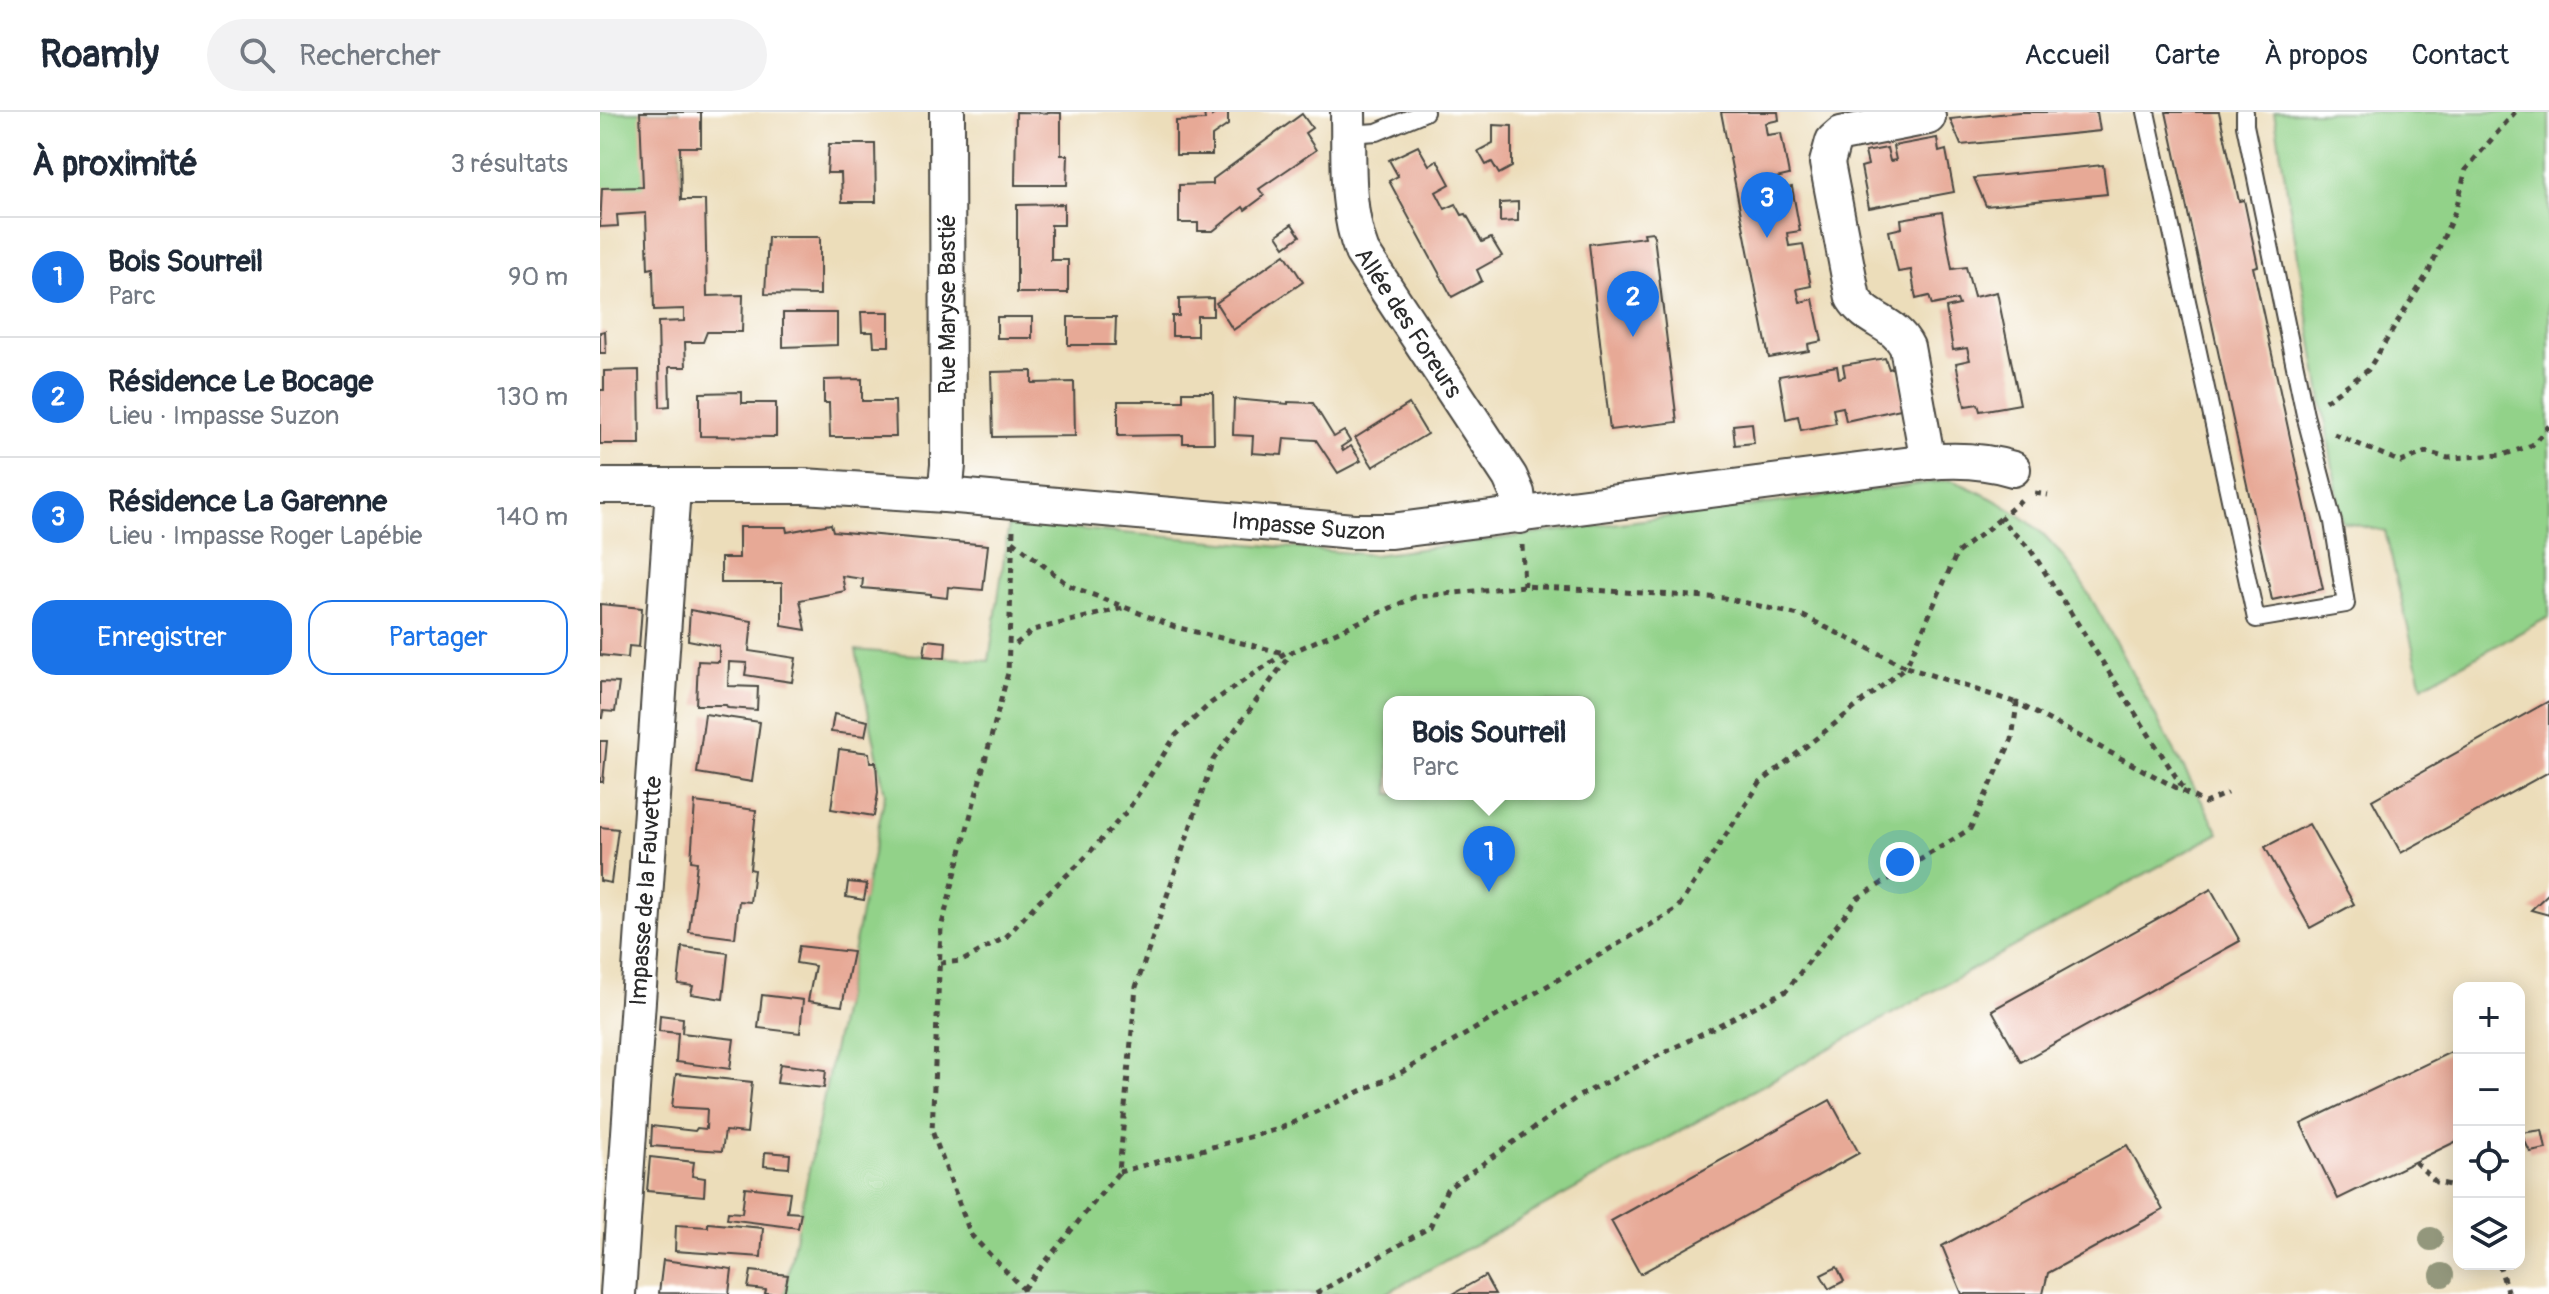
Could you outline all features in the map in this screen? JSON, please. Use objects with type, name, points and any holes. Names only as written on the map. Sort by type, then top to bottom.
[{"type":"street","name":"Rue Maryse Bastié","points":[[945,495],[948,465],[947,112]]},
{"type":"street","points":[[1928,117],[1841,134],[1833,141],[1827,163],[1853,298],[1861,310],[1902,337],[1907,347],[1928,462]]},
{"type":"street","name":"Allée des Foreurs","points":[[1348,123],[1350,205],[1354,232],[1362,252],[1510,477],[1517,493],[1520,516]]},
{"type":"street","name":"Impasse Suzon","points":[[600,486],[803,486],[945,495],[1353,531],[1391,531],[1956,459],[1989,461],[2013,469]]},
{"type":"street","name":"Impasse de la Fauvette","points":[[618,1294],[673,488]]},
{"type":"lane","points":[[1348,123],[1377,132],[1425,112]]},
{"type":"lane","points":[[2146,112],[2256,619],[2346,604],[2333,522],[2306,419],[2245,125],[2245,112]]},
{"type":"path","points":[[2515,112],[2466,169],[2456,209],[2428,273],[2368,370],[2306,419],[2401,462],[2426,452],[2448,458],[2503,455],[2532,445],[2549,426]]},
{"type":"path","points":[[1119,1172],[1279,1129],[1402,1072],[1677,909],[1760,783],[1906,667],[1957,553],[2013,510],[2029,490],[2048,495]]},
{"type":"path","points":[[1015,501],[1008,673],[941,928],[932,1131],[971,1235],[1023,1291],[1119,1172],[1136,987],[1213,760],[1292,652],[1415,597],[1524,586],[1725,598],[1803,616],[1906,667],[2017,703],[2205,803],[2227,793]]},
{"type":"path","points":[[2000,519],[2030,549],[2186,793]]},
{"type":"path","points":[[940,963],[962,961],[1006,937],[1128,810],[1176,735],[1211,703],[1285,653],[1175,627],[1068,585],[1013,540]]},
{"type":"path","points":[[1016,644],[1033,630],[1128,607]]},
{"type":"path","points":[[1316,1294],[1430,1227],[1447,1189],[1579,1096],[1786,991],[1858,898],[1970,829],[2012,739],[2017,703]]},
{"type":"path","points":[[2415,1162],[2436,1182],[2453,1186]]},
{"type":"path","points":[[2501,1270],[2508,1294]]},
{"type":"green space","points":[[600,112],[679,112],[681,192],[600,197]]},
{"type":"green space","points":[[2274,112],[2549,112],[2549,617],[2422,686],[2385,531],[2342,522]]},
{"type":"green space","points":[[1951,480],[1989,497],[2024,518],[2045,536],[2069,564],[2099,611],[2219,833],[1385,1294],[784,1294],[885,794],[856,650],[989,661],[1009,523],[1374,555]]},
{"type":"building","points":[[640,112],[701,112],[701,147],[680,147],[681,200],[705,200],[707,296],[743,295],[742,332],[707,332],[703,342],[685,342],[686,367],[669,367],[670,406],[660,407],[658,322],[684,321],[684,309],[654,310],[653,268],[648,269],[646,213],[617,215],[618,226],[600,227],[602,188],[643,187]]},
{"type":"building","points":[[1016,112],[1061,113],[1061,155],[1068,155],[1067,185],[1015,185]]},
{"type":"building","points":[[1204,112],[1212,112],[1212,116],[1218,112],[1228,112],[1228,125],[1212,136],[1212,155],[1176,155],[1176,121],[1205,120]]},
{"type":"building","points":[[1721,112],[1778,112],[1779,120],[1765,123],[1767,135],[1781,133],[1789,175],[1776,178],[1778,190],[1792,187],[1800,231],[1787,233],[1789,246],[1803,244],[1811,286],[1797,289],[1800,302],[1813,299],[1822,341],[1808,344],[1809,351],[1769,358]]},
{"type":"building","points":[[2019,112],[2097,112],[2100,131],[1961,145],[1950,119]]},
{"type":"building","points":[[2166,112],[2219,112],[2239,201],[2244,200],[2258,266],[2253,267],[2323,589],[2272,600]]},
{"type":"building","points":[[1302,114],[1312,128],[1305,133],[1316,150],[1259,189],[1264,196],[1245,210],[1243,207],[1213,231],[1198,231],[1198,223],[1179,223],[1179,185],[1213,184],[1213,179]]},
{"type":"building","points":[[1493,125],[1512,126],[1512,167],[1499,174],[1492,162],[1486,165],[1478,151],[1493,143]]},
{"type":"building","points":[[1937,138],[1939,152],[1946,150],[1954,192],[1869,208],[1861,167],[1868,165],[1865,152],[1887,148],[1890,161],[1896,160],[1893,146]]},
{"type":"building","points":[[829,144],[875,144],[876,202],[842,202],[841,173],[827,173]]},
{"type":"building","points":[[1418,146],[1429,165],[1437,160],[1450,184],[1436,192],[1445,209],[1456,204],[1462,215],[1466,214],[1482,242],[1491,238],[1502,256],[1477,270],[1482,281],[1452,297],[1389,181],[1398,176],[1389,160]]},
{"type":"building","points":[[2103,165],[2107,194],[1986,206],[1974,178]]},
{"type":"building","points":[[1518,202],[1518,221],[1500,222],[1500,203]]},
{"type":"building","points":[[1064,204],[1064,225],[1051,225],[1051,260],[1068,260],[1068,293],[1017,293],[1017,205]]},
{"type":"building","points":[[1942,212],[1952,269],[1966,267],[1974,297],[1997,292],[2020,404],[1980,411],[1978,404],[1965,406],[1956,363],[1970,360],[1967,348],[1953,350],[1946,308],[1959,305],[1957,300],[1932,305],[1929,296],[1916,299],[1911,270],[1898,272],[1889,231],[1902,228],[1901,219]]},
{"type":"building","points":[[1292,224],[1300,236],[1285,247],[1277,235]]},
{"type":"building","points":[[1652,232],[1677,422],[1610,430],[1589,244],[1645,237],[1644,233]]},
{"type":"building","points":[[768,237],[820,237],[820,295],[765,294]]},
{"type":"building","points":[[1285,254],[1303,282],[1233,330],[1216,303]]},
{"type":"building","points":[[1213,298],[1213,316],[1197,316],[1197,336],[1172,336],[1172,316],[1179,316],[1179,299]]},
{"type":"building","points":[[861,312],[889,312],[889,346],[874,346],[873,332],[862,332]]},
{"type":"building","points":[[783,313],[837,313],[837,345],[783,347]]},
{"type":"building","points":[[997,317],[1032,317],[1032,338],[997,338]]},
{"type":"building","points":[[1068,317],[1116,317],[1115,345],[1068,345]]},
{"type":"building","points":[[605,331],[606,353],[600,353],[600,332]]},
{"type":"building","points":[[1885,358],[1889,369],[1896,367],[1905,408],[1846,421],[1843,407],[1833,409],[1836,423],[1801,430],[1798,416],[1786,419],[1779,376],[1837,366],[1839,378],[1845,376],[1843,365]]},
{"type":"building","points":[[639,370],[640,444],[600,444],[600,390],[604,390],[604,371]]},
{"type":"building","points":[[1032,371],[1032,383],[1074,382],[1075,436],[993,437],[991,372]]},
{"type":"building","points":[[862,379],[862,401],[895,401],[896,437],[830,437],[829,403],[824,403],[824,380]]},
{"type":"building","points":[[742,392],[742,403],[776,403],[776,437],[700,436],[700,393]]},
{"type":"building","points":[[1183,392],[1213,392],[1214,443],[1183,443],[1183,435],[1118,436],[1118,401],[1183,401]]},
{"type":"building","points":[[1234,399],[1313,403],[1334,437],[1344,431],[1350,441],[1341,447],[1343,451],[1351,446],[1361,461],[1338,473],[1316,440],[1284,438],[1282,455],[1252,453],[1253,436],[1233,435]]},
{"type":"building","points":[[1409,404],[1427,434],[1373,467],[1355,438]]},
{"type":"building","points":[[1752,423],[1754,443],[1735,445],[1733,425]]},
{"type":"building","points":[[831,524],[833,531],[988,545],[983,590],[948,587],[947,598],[862,588],[863,579],[842,576],[845,591],[800,600],[806,630],[782,626],[782,583],[721,583],[721,558],[739,558],[739,527],[786,527],[787,532]]},
{"type":"building","points":[[600,604],[642,608],[639,647],[629,646],[628,658],[600,655]]},
{"type":"building","points":[[690,610],[752,621],[749,651],[796,658],[792,682],[745,675],[747,663],[729,662],[728,686],[758,687],[757,710],[728,708],[726,705],[696,705],[698,661],[719,662],[719,646],[688,640]]},
{"type":"building","points":[[926,640],[946,642],[945,658],[924,656]]},
{"type":"building","points":[[600,682],[619,683],[615,712],[603,711],[602,718],[600,718]]},
{"type":"building","points":[[2549,701],[2549,772],[2401,853],[2372,800]]},
{"type":"building","points":[[705,714],[760,722],[752,782],[697,773]]},
{"type":"building","points":[[834,714],[868,721],[865,736],[831,732]]},
{"type":"building","points":[[600,741],[607,741],[603,782],[600,782]]},
{"type":"building","points":[[839,749],[869,753],[870,762],[876,762],[878,793],[874,816],[831,809]]},
{"type":"building","points":[[695,802],[756,810],[750,902],[739,901],[735,938],[689,932],[697,862],[691,861]]},
{"type":"building","points":[[2309,824],[2354,904],[2310,928],[2265,847]]},
{"type":"building","points":[[600,827],[618,829],[611,883],[600,881]]},
{"type":"building","points":[[848,882],[867,884],[864,900],[846,897]]},
{"type":"building","points":[[2211,889],[2240,941],[2021,1062],[1992,1010]]},
{"type":"building","points":[[2549,893],[2549,915],[2531,910]]},
{"type":"building","points":[[799,946],[853,952],[842,1006],[808,1001],[815,966],[796,963]]},
{"type":"building","points":[[682,947],[728,953],[723,999],[691,994],[693,986],[678,984]]},
{"type":"building","points":[[762,995],[803,1000],[800,1033],[758,1028]]},
{"type":"building","points":[[660,1015],[683,1018],[682,1033],[734,1039],[730,1069],[676,1062],[678,1033],[659,1031]]},
{"type":"building","points":[[2453,1051],[2453,1143],[2338,1199],[2301,1124]]},
{"type":"building","points":[[780,1064],[826,1070],[824,1088],[777,1083]]},
{"type":"building","points":[[676,1074],[752,1082],[747,1133],[725,1131],[722,1151],[651,1146],[652,1126],[695,1131],[697,1128],[706,1129],[707,1109],[672,1107]]},
{"type":"building","points":[[1830,1100],[1859,1153],[1640,1274],[1611,1221]]},
{"type":"building","points":[[2542,1130],[2546,1149],[2530,1152],[2525,1132]]},
{"type":"building","points":[[2127,1145],[2163,1210],[2048,1273],[2043,1294],[1962,1294],[1942,1246]]},
{"type":"building","points":[[765,1152],[790,1154],[789,1168],[764,1166]]},
{"type":"building","points":[[650,1157],[694,1162],[692,1176],[705,1178],[704,1196],[647,1191]]},
{"type":"building","points":[[745,1187],[790,1192],[787,1212],[801,1213],[798,1228],[727,1219],[728,1212],[742,1213]]},
{"type":"building","points":[[708,1223],[763,1228],[761,1257],[675,1251],[676,1225],[708,1227]]},
{"type":"building","points":[[663,1260],[732,1269],[729,1294],[659,1293]]},
{"type":"building","points":[[1837,1267],[1844,1281],[1829,1289],[1821,1275]]},
{"type":"building","points":[[751,1271],[788,1275],[784,1294],[765,1294],[766,1290],[748,1288]]},
{"type":"building","points":[[1485,1276],[1495,1294],[1453,1294]]},
{"type":"place","name":"Résidence La Garenne","points":[[1767,238]]},
{"type":"place","name":"Résidence Le Bocage","points":[[1633,337]]},
{"type":"place","name":"Bois Sourreil","points":[[1489,892]]}]
